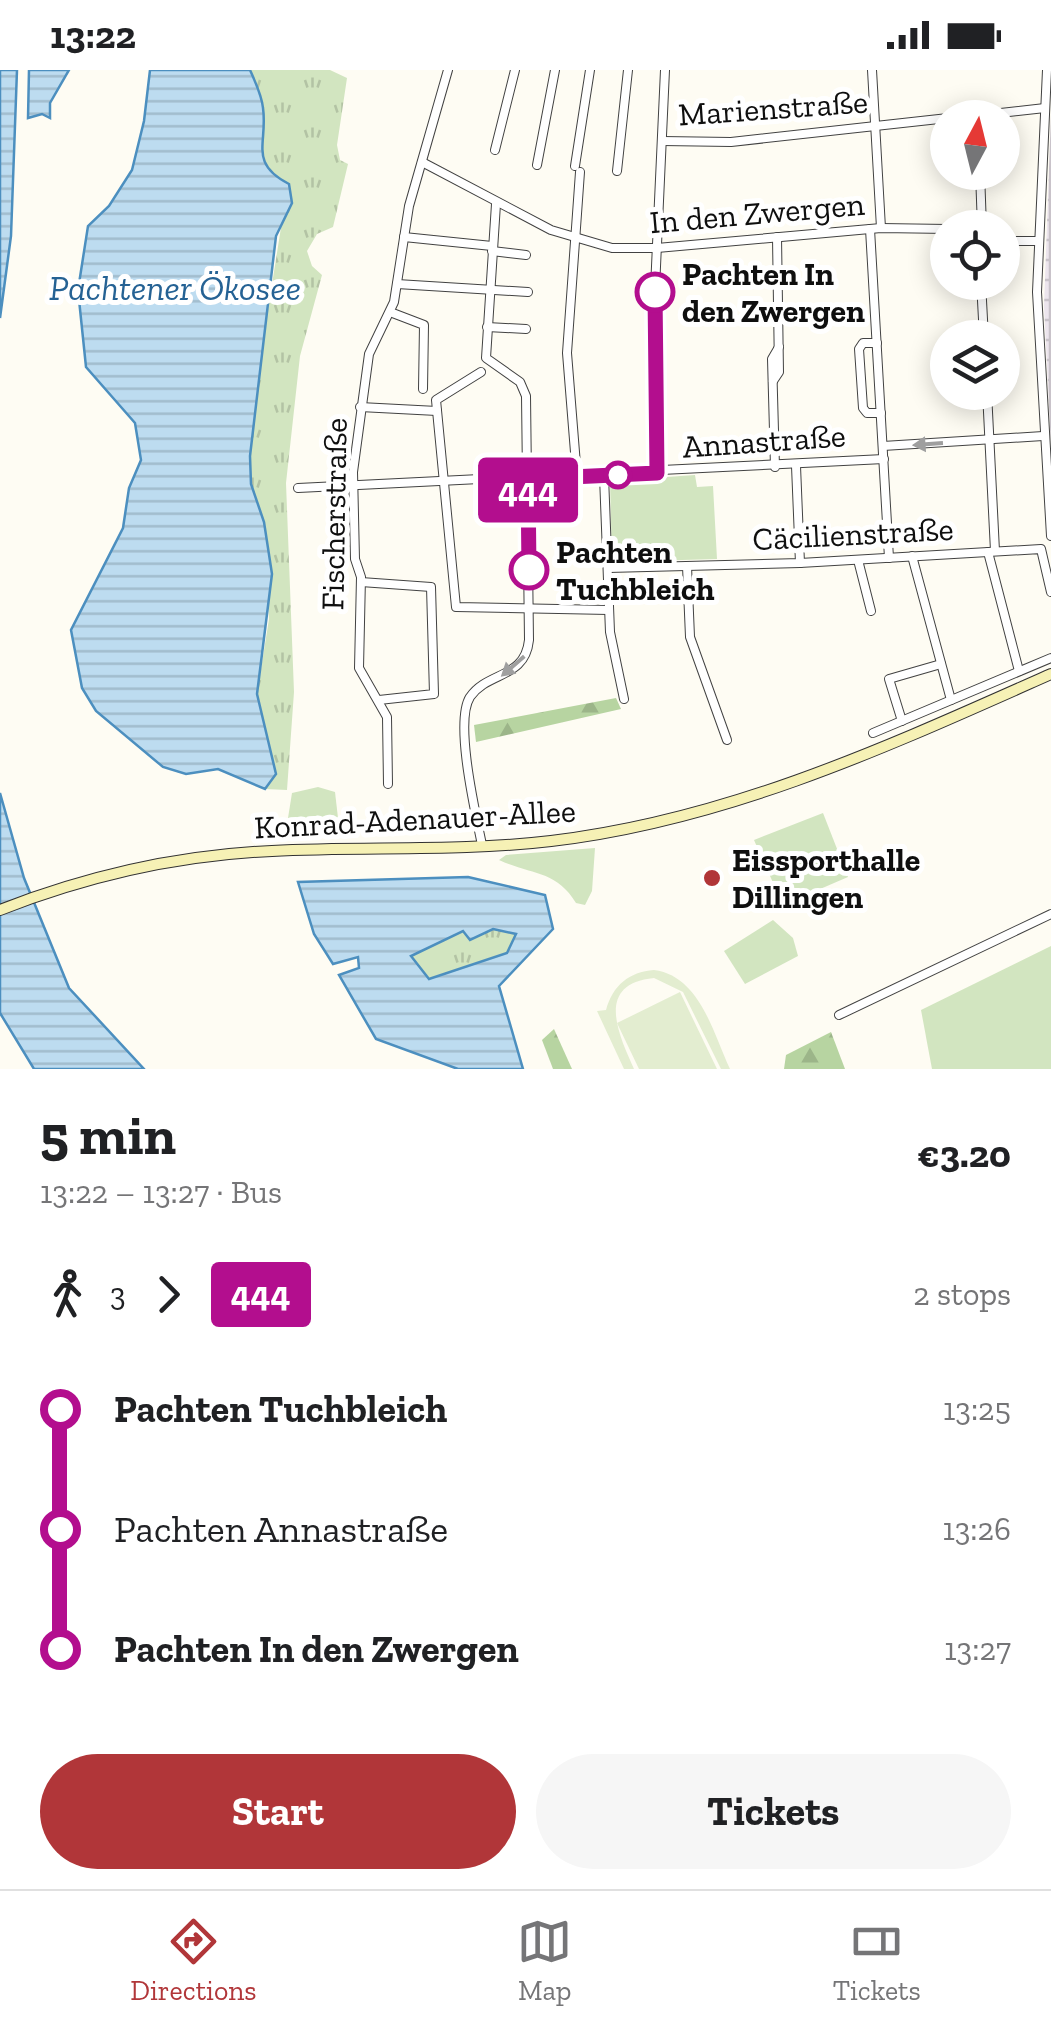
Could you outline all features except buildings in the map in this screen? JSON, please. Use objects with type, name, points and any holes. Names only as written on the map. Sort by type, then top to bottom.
[{"type":"street","name":"Fischerstraße","points":[[388,784],[387,717],[359,668],[361,582],[353,487],[360,406],[370,354],[390,312],[404,237],[448,70]]},
{"type":"street","points":[[495,150],[515,70]]},
{"type":"street","points":[[537,165],[555,70]]},
{"type":"street","points":[[576,477],[568,381],[572,239],[590,70]]},
{"type":"street","points":[[617,171],[628,70]]},
{"type":"street","points":[[657,473],[653,366],[666,70]]},
{"type":"street","points":[[872,70],[881,228]]},
{"type":"street","points":[[1047,70],[1039,241],[1043,436],[1051,536]]},
{"type":"street","points":[[1020,111],[1045,108]]},
{"type":"street","name":"Marienstraße","points":[[662,141],[731,142],[930,120]]},
{"type":"street","name":"In den Zwergen","points":[[422,162],[496,204],[572,239],[612,248],[657,248],[870,228],[930,228]]},
{"type":"street","points":[[482,846],[466,704],[475,692],[523,662],[528,648],[530,610],[524,388],[489,363],[487,327],[496,204]]},
{"type":"street","points":[[870,228],[890,558]]},
{"type":"street","points":[[776,467],[773,382],[779,372],[777,236]]},
{"type":"street","points":[[404,237],[526,255]]},
{"type":"street","points":[[1020,240],[1039,241]]},
{"type":"street","points":[[397,284],[528,292]]},
{"type":"street","points":[[390,312],[420,321],[427,330],[423,389]]},
{"type":"street","points":[[487,327],[526,329]]},
{"type":"street","points":[[877,342],[863,343],[860,349],[862,408],[868,413],[881,412]]},
{"type":"street","points":[[481,372],[441,395],[437,411],[458,609],[608,610]]},
{"type":"street","points":[[360,406],[437,411]]},
{"type":"street","points":[[988,410],[991,551],[1019,671]]},
{"type":"street","name":"Annastraße","points":[[882,446],[1043,436]]},
{"type":"street","name":"Annastraße","points":[[298,488],[604,476],[884,459]]},
{"type":"street","points":[[796,466],[800,563]]},
{"type":"street","points":[[604,476],[611,647],[624,699]]},
{"type":"street","name":"Cäcilienstraße","points":[[608,568],[800,563],[1041,549],[1051,592]]},
{"type":"street","points":[[912,556],[951,700]]},
{"type":"street","points":[[858,560],[871,611]]},
{"type":"street","points":[[687,566],[690,637],[727,740]]},
{"type":"street","points":[[361,582],[431,587],[434,694],[380,700]]},
{"type":"street","points":[[873,733],[1051,658]]},
{"type":"street","points":[[902,722],[889,679],[940,664]]},
{"type":"street","name":"Konrad-Adenauer-Allee","points":[[0,910],[134,869],[272,851],[482,846],[584,836],[718,808],[864,756],[1051,674]]},
{"type":"street","points":[[839,1015],[1051,914]]},
{"type":"shaded area","points":[[1051,113],[1051,447],[1044,306]]},
{"type":"green space","points":[[250,70],[330,70],[347,78],[337,145],[340,160],[348,164],[333,227],[317,234],[307,251],[312,266],[322,275],[300,356],[286,483],[294,692],[287,790],[265,789],[276,774],[257,694],[269,619],[264,522],[251,484],[250,456],[252,410],[283,215],[273,176],[261,155],[263,107]]},
{"type":"green space","points":[[695,475],[697,487],[713,486],[717,559],[612,562],[610,481]]},
{"type":"green space","points":[[616,698],[621,709],[476,742],[474,725]]},
{"type":"green space","points":[[318,787],[335,792],[338,818],[288,818],[292,793]]},
{"type":"green space","points":[[823,813],[848,877],[783,905],[754,840]]},
{"type":"green space","points":[[595,848],[592,891],[585,905],[576,903],[551,879],[499,860],[506,855]]},
{"type":"green space","points":[[773,920],[793,938],[798,956],[745,984],[724,951]]},
{"type":"green space","points":[[493,929],[517,934],[507,953],[428,980],[411,955],[463,931]]},
{"type":"green space","points":[[1051,946],[1051,1069],[932,1069],[921,1010]]},
{"type":"green space","points":[[654,970],[670,974],[694,994],[730,1069],[721,1069],[683,992],[654,978],[635,982],[617,1000],[618,1027],[634,1069],[624,1069],[597,1011],[606,1010],[623,981]]},
{"type":"green space","points":[[680,992],[717,1069],[639,1069],[617,1023]]},
{"type":"green space","points":[[554,1029],[572,1069],[553,1069],[542,1040]]},
{"type":"green space","points":[[831,1032],[845,1069],[784,1069],[786,1055]]},
{"type":"water","points":[[0,70],[17,70],[11,236],[0,318]]},
{"type":"water","points":[[29,70],[69,70],[50,103],[50,118],[42,114],[28,118]]},
{"type":"water","name":"Pachtener Ökosee","points":[[150,70],[250,70],[262,103],[264,160],[276,176],[289,184],[292,203],[276,236],[250,456],[251,484],[264,522],[272,574],[257,694],[276,774],[265,789],[218,769],[186,774],[163,767],[96,711],[82,688],[71,630],[123,528],[129,488],[141,460],[135,423],[86,367],[78,290],[88,226],[109,206],[132,170],[144,121]]},
{"type":"water","points":[[0,793],[24,878],[69,988],[144,1069],[34,1069],[0,1013]]},
{"type":"water","points":[[468,877],[545,895],[553,929],[499,986],[523,1069],[458,1069],[376,1039],[339,975],[359,968],[358,957],[333,964],[314,934],[298,882]],"holes":[[[493,929],[516,934],[507,953],[429,979],[411,956],[463,931],[470,940]]]},
{"type":"bus line","name":"444","points":[[529,570],[528,479],[657,473],[655,292]]},
{"type":"place","name":"Pachten In den Zwergen","points":[[655,292]]},
{"type":"place","name":"Pachten Tuchbleich","points":[[529,570]]},
{"type":"place","name":"Eissporthalle Dillingen","points":[[712,878]]}]
